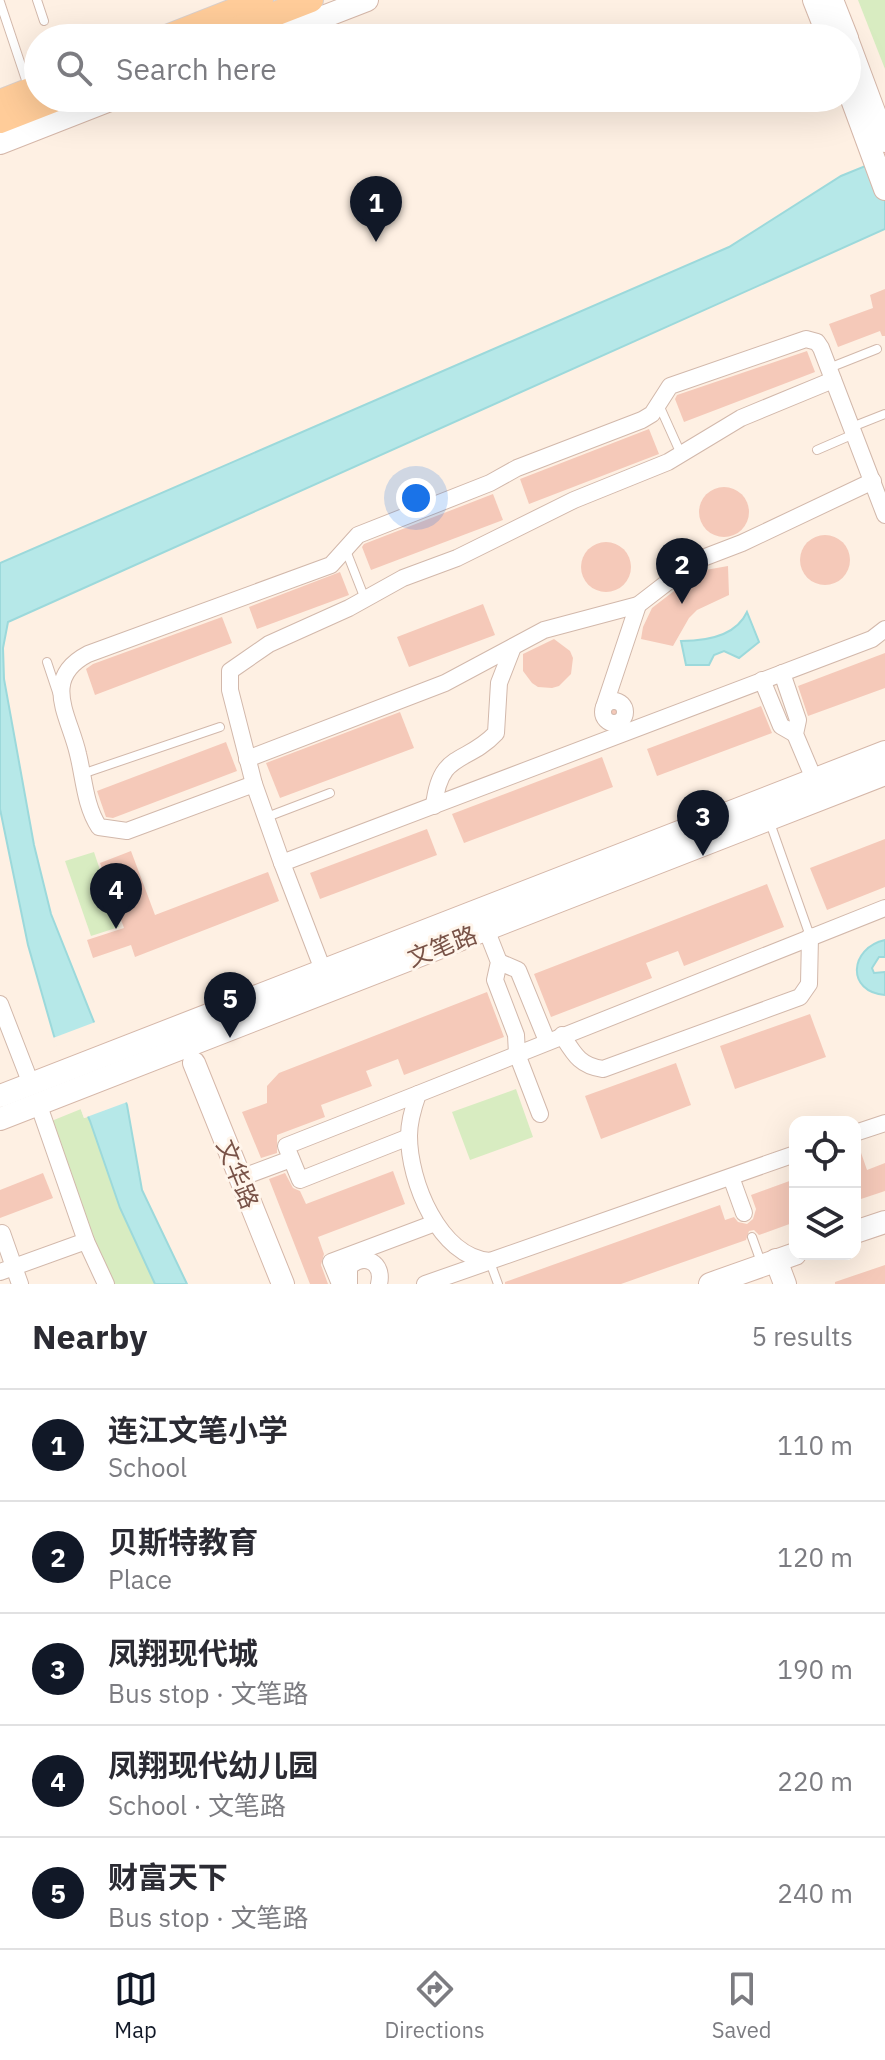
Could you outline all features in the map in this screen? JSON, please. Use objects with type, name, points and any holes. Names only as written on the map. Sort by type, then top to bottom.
[{"type":"main road","points":[[200,24],[261,0]]},
{"type":"main road","points":[[249,24],[311,0]]},
{"type":"main road","points":[[305,24],[367,0]]},
{"type":"main road","points":[[814,0],[823,24]]},
{"type":"main road","points":[[832,0],[841,24]]},
{"type":"main road","points":[[861,84],[875,131],[885,189]]},
{"type":"main road","points":[[0,102],[24,93]]},
{"type":"main road","points":[[861,108],[875,131]]},
{"type":"main road","points":[[0,121],[24,112]]},
{"type":"main road","points":[[0,143],[79,112]]},
{"type":"main road","name":"文笔路","points":[[0,1119],[34,1094],[116,1062],[323,970],[885,752]]},
{"type":"main road","name":"文笔路","points":[[70,1080],[99,1088],[116,1062],[258,1028],[486,929],[634,882],[768,820],[885,774]]},
{"type":"main road","name":"文华路","points":[[194,1063],[283,1284]]},
{"type":"main road","name":"文笔路","points":[[0,1096],[34,1094]]},
{"type":"main road","points":[[861,1230],[885,1222]]},
{"type":"main road","points":[[710,1284],[778,1260],[785,1284]]},
{"type":"street","points":[[254,784],[127,831],[99,827],[77,748],[60,703],[65,676],[78,659],[331,565],[358,535],[490,483],[517,468],[642,420],[652,414],[670,386],[806,339],[817,342],[878,486],[885,515]]},
{"type":"street","points":[[323,970],[254,784],[230,690],[230,671],[269,644],[403,578],[457,558],[574,500],[668,462],[741,418],[831,374]]},
{"type":"street","points":[[247,759],[445,683],[544,630],[638,605],[695,561],[878,486]]},
{"type":"street","points":[[620,728],[625,714],[621,704],[611,701],[604,707],[638,605]]},
{"type":"street","points":[[282,863],[434,806],[620,728],[872,639],[885,629]]},
{"type":"street","points":[[434,806],[436,783],[447,765],[486,744],[496,733],[499,683],[513,647]]},
{"type":"street","points":[[782,673],[798,720],[795,734],[814,779]]},
{"type":"street","points":[[762,680],[781,726],[795,734]]},
{"type":"street","points":[[409,1137],[300,1180],[286,1146],[885,908]]},
{"type":"street","points":[[486,929],[499,962],[495,980],[516,1035],[517,1054],[540,1114]]},
{"type":"street","points":[[499,962],[518,970],[554,1038],[587,1067],[603,1069],[800,997],[809,984],[810,936]]},
{"type":"street","points":[[0,1004],[5,1035],[34,1094],[86,1241],[106,1284]]},
{"type":"street","points":[[418,1094],[411,1113],[409,1137],[413,1172],[435,1223],[449,1244],[476,1260],[490,1261]]},
{"type":"street","points":[[861,1131],[885,1123]]},
{"type":"street","points":[[425,1284],[789,1156]]},
{"type":"street","points":[[240,1178],[291,1159]]},
{"type":"street","points":[[731,1177],[744,1213]]},
{"type":"street","points":[[340,1284],[331,1262],[356,1256],[435,1223]]},
{"type":"street","points":[[2,1233],[6,1269],[20,1284]]},
{"type":"street","points":[[6,1269],[86,1241]]},
{"type":"street","points":[[348,1284],[347,1273],[356,1256]]},
{"type":"street","points":[[356,1256],[375,1263],[381,1273],[379,1284]]},
{"type":"lane","points":[[37,0],[44,21]]},
{"type":"lane","points":[[0,2],[24,63]]},
{"type":"lane","points":[[831,374],[877,349]]},
{"type":"lane","points":[[659,404],[681,454]]},
{"type":"lane","points":[[817,450],[885,414]]},
{"type":"lane","points":[[345,548],[365,599]]},
{"type":"lane","points":[[47,662],[60,703]]},
{"type":"lane","points":[[82,774],[220,727]]},
{"type":"lane","points":[[266,817],[330,793]]},
{"type":"lane","points":[[768,820],[810,936]]},
{"type":"lane","points":[[752,1237],[778,1260]]},
{"type":"lane","points":[[490,1261],[498,1284]]},
{"type":"green space","points":[[858,0],[885,0],[885,69]]},
{"type":"green space","points":[[94,852],[119,927],[91,936],[65,861]]},
{"type":"green space","points":[[516,1089],[533,1137],[470,1160],[452,1112]]},
{"type":"green space","points":[[81,1109],[84,1118],[88,1117],[90,1121],[120,1208],[155,1284],[110,1284],[49,1122]]},
{"type":"water","points":[[885,158],[885,229],[8,622],[3,648],[4,679],[34,845],[51,914],[127,1105],[142,1190],[187,1284],[155,1284],[120,1208],[90,1121],[54,1036],[28,945],[0,809],[0,563],[729,247],[841,176]]},
{"type":"water","points":[[747,612],[759,642],[739,658],[724,651],[714,655],[709,665],[686,665],[681,641],[719,636],[735,627]]},
{"type":"water","points":[[885,940],[885,957],[879,957],[872,968],[874,973],[885,972],[885,995],[863,986],[857,969],[864,952]]},
{"type":"pier","points":[[98,1021],[130,1101],[84,1118],[53,1038]]},
{"type":"building","points":[[885,289],[885,336],[880,331],[838,347],[829,324],[873,308],[870,295]]},
{"type":"building","points":[[807,351],[815,372],[684,422],[675,399],[677,395]]},
{"type":"building","points":[[649,429],[659,454],[529,504],[520,479]]},
{"type":"building","points":[[724,487],[742,494],[749,512],[742,530],[724,537],[706,530],[699,512],[706,494]]},
{"type":"building","points":[[493,494],[503,520],[371,570],[362,547],[364,544]]},
{"type":"building","points":[[815,536],[835,536],[849,550],[849,570],[835,584],[815,584],[801,570],[801,550]]},
{"type":"building","points":[[596,543],[616,543],[630,557],[630,577],[616,591],[596,591],[582,577],[582,557]]},
{"type":"building","points":[[728,566],[729,595],[697,610],[673,646],[641,639],[652,608],[700,571]]},
{"type":"building","points":[[340,572],[349,595],[257,629],[249,607]]},
{"type":"building","points":[[483,604],[495,635],[409,667],[397,637]]},
{"type":"building","points":[[222,617],[232,643],[95,695],[86,669],[93,664]]},
{"type":"building","points":[[554,639],[570,651],[573,658],[571,674],[559,686],[538,687],[523,671],[523,654]]},
{"type":"building","points":[[885,653],[885,688],[808,716],[798,686]]},
{"type":"building","points":[[617,704],[623,713],[617,720],[612,720],[608,717]]},
{"type":"building","points":[[761,706],[772,733],[657,776],[647,749]]},
{"type":"building","points":[[400,712],[414,748],[280,798],[266,763]]},
{"type":"building","points":[[226,742],[237,771],[113,818],[106,817],[97,791]]},
{"type":"building","points":[[602,757],[613,787],[464,843],[452,814]]},
{"type":"building","points":[[427,829],[437,855],[320,899],[310,873]]},
{"type":"building","points":[[885,839],[885,887],[827,910],[810,868]]},
{"type":"building","points":[[131,851],[155,915],[268,872],[279,901],[135,957],[131,945],[93,958],[87,940],[124,928],[100,863]]},
{"type":"building","points":[[767,884],[784,927],[684,966],[678,951],[646,963],[652,978],[551,1017],[534,974]]},
{"type":"building","points":[[487,992],[504,1037],[404,1075],[398,1059],[366,1071],[372,1086],[321,1105],[325,1117],[277,1135],[277,1153],[261,1158],[242,1112],[267,1103],[267,1086],[279,1073]]},
{"type":"building","points":[[810,1014],[826,1057],[735,1089],[720,1046]]},
{"type":"building","points":[[676,1063],[691,1105],[601,1139],[585,1096]]},
{"type":"building","points":[[861,1153],[867,1170],[885,1163],[885,1191],[861,1199]]},
{"type":"building","points":[[393,1171],[405,1204],[318,1237],[324,1254],[321,1265],[328,1284],[310,1284],[269,1179],[285,1173],[306,1204]]},
{"type":"building","points":[[43,1173],[53,1198],[0,1218],[0,1190]]},
{"type":"building","points":[[789,1181],[789,1224],[759,1235],[754,1230],[749,1231],[746,1240],[621,1284],[505,1284],[720,1205],[725,1220],[734,1217],[738,1222],[747,1224],[753,1219],[756,1209],[751,1195]]},
{"type":"building","points":[[885,1265],[885,1284],[835,1284],[835,1282]]},
{"type":"place","name":"连江文笔小学","points":[[376,242]]},
{"type":"place","name":"贝斯特教育","points":[[682,604]]},
{"type":"place","name":"凤翔现代城","points":[[703,856]]},
{"type":"place","name":"凤翔现代幼儿园","points":[[116,929]]},
{"type":"place","name":"财富天下","points":[[230,1038]]}]
